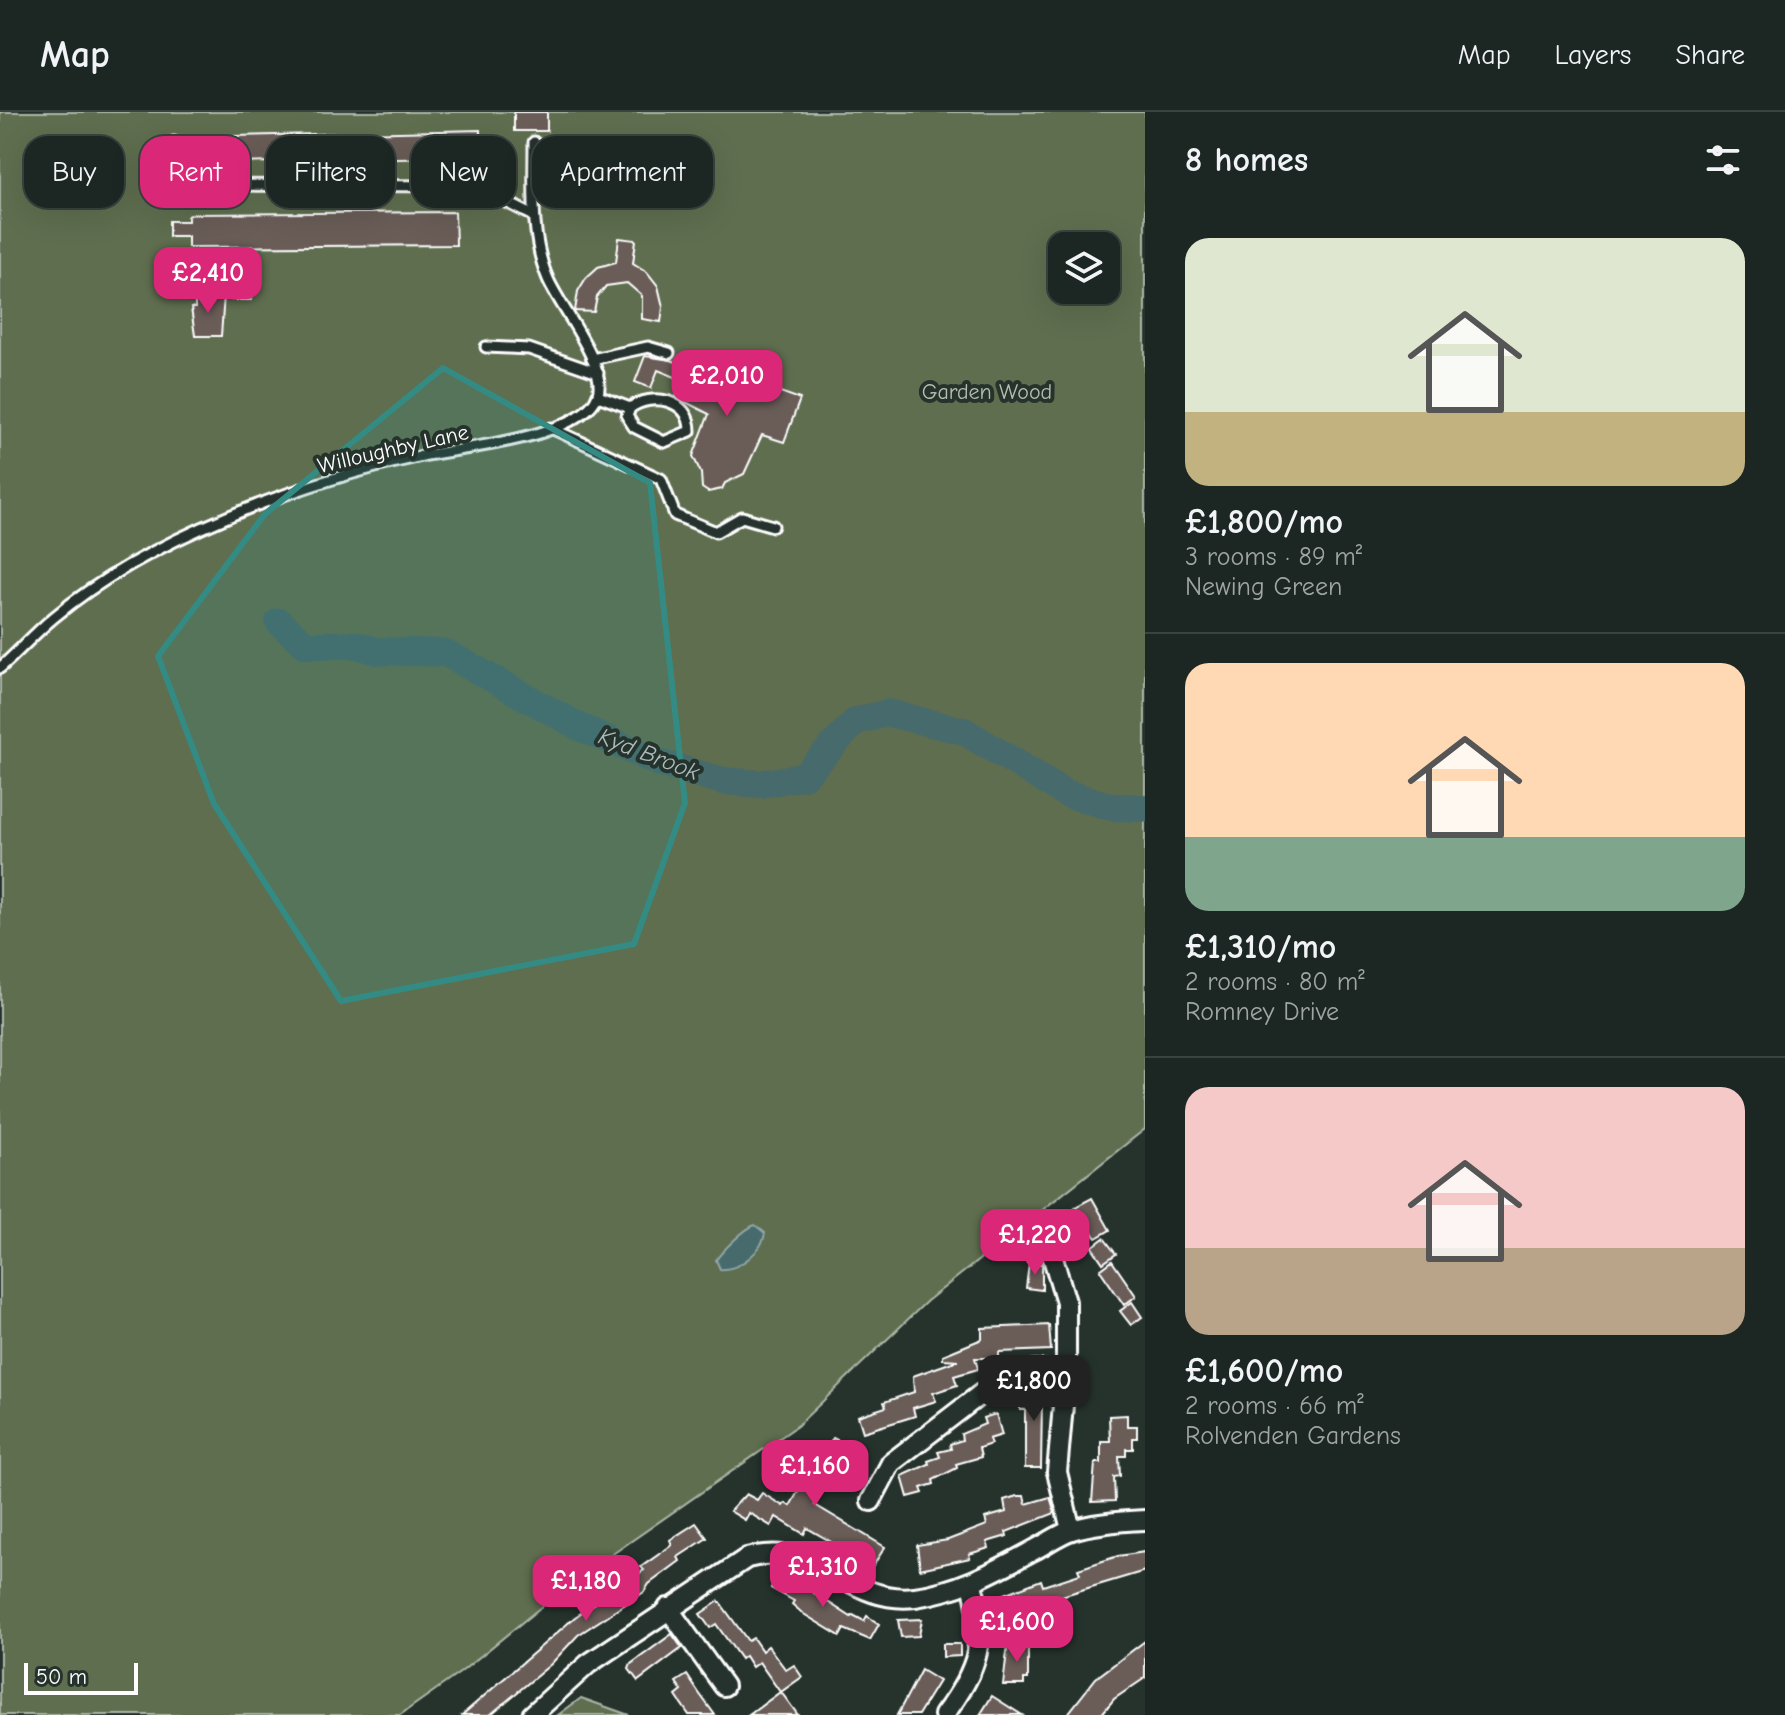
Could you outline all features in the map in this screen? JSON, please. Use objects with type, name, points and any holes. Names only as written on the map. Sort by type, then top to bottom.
[{"type":"street","points":[[1044,1228],[1066,1302],[1066,1372],[1057,1472],[1071,1530]]},
{"type":"street","points":[[871,1501],[891,1463],[990,1387],[1010,1376],[1035,1370],[1066,1372]]},
{"type":"street","points":[[532,1715],[588,1664],[747,1558],[771,1552],[802,1557],[874,1594],[911,1597],[972,1584],[1071,1530],[1145,1520]]},
{"type":"street","points":[[944,1715],[964,1689],[976,1662],[980,1625],[972,1584]]},
{"type":"street","points":[[668,1608],[724,1686]]},
{"type":"lane","points":[[250,185],[475,186],[534,216]]},
{"type":"lane","points":[[534,208],[549,280],[598,373],[598,396],[630,408]]},
{"type":"lane","points":[[486,347],[529,349],[598,373]]},
{"type":"lane","points":[[592,359],[648,347],[669,353]]},
{"type":"lane","name":"Willoughby Lane","points":[[0,668],[54,617],[141,560],[207,526],[300,490],[393,463],[517,441],[590,409],[598,396]]},
{"type":"lane","points":[[656,398],[672,403],[686,415],[690,431],[664,442],[648,436],[634,427],[627,416],[630,408],[640,401],[656,398]]},
{"type":"lane","points":[[551,428],[661,479],[675,515],[716,532],[742,517],[773,526]]},
{"type":"highlighted area","points":[[443,368],[650,483],[685,803],[634,944],[341,1001],[214,804],[158,656],[265,514]]},
{"type":"green space","name":"Garden Wood","points":[[0,112],[1145,112],[1145,1129],[927,1301],[797,1426],[568,1585],[461,1672],[400,1715],[0,1715]]},
{"type":"green space","points":[[581,1698],[629,1715],[558,1715]]},
{"type":"water","points":[[755,1225],[765,1233],[755,1253],[734,1267],[720,1269],[716,1260],[719,1256]]},
{"type":"building","points":[[514,112],[547,112],[547,131],[514,131]]},
{"type":"building","points":[[480,130],[480,136],[411,136],[411,159],[395,159],[395,136],[266,136],[266,162],[250,163],[250,136],[237,136]]},
{"type":"building","points":[[455,212],[456,245],[188,247],[188,236],[169,236],[169,221],[188,221],[188,216],[194,214]]},
{"type":"building","points":[[619,238],[636,240],[633,263],[647,272],[658,286],[663,307],[661,322],[642,319],[642,296],[627,283],[606,286],[597,297],[594,312],[575,311],[578,291],[586,278],[598,267],[616,262]]},
{"type":"building","points":[[231,285],[252,285],[252,300],[231,300]]},
{"type":"building","points":[[195,295],[224,295],[221,336],[195,336],[191,308],[195,308]]},
{"type":"building","points":[[645,356],[671,360],[724,381],[727,373],[800,399],[784,442],[762,435],[744,474],[725,483],[722,489],[708,492],[702,488],[701,473],[693,456],[709,414],[676,397],[683,380],[658,370],[651,388],[635,382]]},
{"type":"building","points":[[1092,1198],[1110,1230],[1096,1238],[1075,1207]]},
{"type":"building","points":[[1104,1238],[1116,1254],[1103,1263],[1092,1247]]},
{"type":"building","points":[[1112,1261],[1136,1296],[1124,1305],[1100,1270]]},
{"type":"building","points":[[1029,1263],[1042,1264],[1042,1290],[1026,1288]]},
{"type":"building","points":[[1132,1302],[1142,1317],[1131,1325],[1120,1311]]},
{"type":"building","points":[[1049,1325],[1051,1350],[999,1352],[999,1358],[975,1358],[978,1369],[954,1376],[957,1385],[933,1393],[936,1401],[913,1408],[915,1416],[863,1432],[858,1416],[886,1407],[884,1402],[914,1392],[913,1376],[958,1360],[943,1359],[943,1355],[982,1339],[982,1328]]},
{"type":"building","points":[[1027,1385],[1052,1385],[1052,1398],[1042,1398],[1041,1468],[1025,1468],[1025,1410],[1020,1410],[1020,1397],[1027,1397]]},
{"type":"building","points":[[996,1414],[1002,1435],[989,1439],[991,1444],[979,1448],[981,1457],[956,1464],[957,1468],[933,1480],[934,1484],[921,1488],[923,1493],[908,1497],[902,1476],[940,1457],[938,1452],[951,1449],[950,1444],[962,1440],[961,1434],[985,1424],[983,1418]]},
{"type":"building","points":[[1127,1415],[1127,1426],[1137,1426],[1137,1438],[1133,1438],[1133,1449],[1126,1449],[1126,1456],[1119,1456],[1120,1476],[1114,1477],[1115,1501],[1092,1502],[1095,1463],[1101,1463],[1101,1441],[1110,1441],[1109,1416]]},
{"type":"building","points":[[833,1438],[853,1448],[835,1482],[829,1478],[815,1505],[885,1547],[873,1566],[807,1528],[804,1534],[776,1517],[771,1526],[749,1513],[745,1520],[730,1511],[746,1494],[757,1500],[762,1493],[783,1506],[785,1503],[790,1506],[818,1456],[822,1458]]},
{"type":"building","points":[[1024,1496],[1026,1504],[1050,1497],[1055,1513],[987,1542],[989,1548],[969,1554],[970,1558],[920,1569],[917,1545],[948,1540],[987,1525],[985,1518],[1006,1512],[1004,1500]]},
{"type":"building","points":[[696,1523],[707,1538],[678,1557],[680,1561],[649,1584],[644,1592],[578,1635],[551,1664],[490,1715],[462,1715],[575,1617],[644,1570],[641,1567],[672,1545],[670,1540]]},
{"type":"building","points":[[1145,1552],[1145,1571],[1048,1600],[1050,1607],[1037,1611],[1039,1615],[1026,1620],[1024,1613],[997,1622],[989,1600],[1041,1580],[1043,1586],[1080,1574],[1078,1569],[1118,1556]]},
{"type":"building","points":[[780,1571],[851,1617],[853,1615],[864,1621],[867,1616],[879,1624],[870,1640],[844,1629],[840,1636],[802,1613],[792,1604],[794,1601],[771,1588]]},
{"type":"building","points":[[719,1601],[748,1641],[753,1638],[762,1651],[768,1646],[786,1670],[794,1665],[802,1677],[781,1692],[798,1715],[749,1715],[780,1692],[759,1662],[752,1667],[745,1656],[741,1659],[716,1624],[710,1628],[700,1614]]},
{"type":"building","points":[[922,1619],[919,1636],[901,1637],[898,1620]]},
{"type":"building","points":[[672,1634],[682,1648],[638,1681],[629,1669],[631,1664]]},
{"type":"building","points":[[1145,1641],[1145,1678],[1114,1699],[1101,1715],[1067,1715],[1096,1678]]},
{"type":"building","points":[[1028,1642],[1028,1679],[1024,1679],[1024,1685],[1003,1685],[1008,1643]]},
{"type":"building","points":[[943,1644],[960,1644],[960,1656],[943,1657]]},
{"type":"building","points":[[921,1670],[939,1681],[918,1715],[897,1715]]},
{"type":"building","points":[[687,1675],[715,1715],[689,1715],[676,1696],[682,1691],[676,1682]]},
{"type":"building","points":[[992,1696],[1022,1715],[980,1715]]},
{"type":"waterway","name":"Kyd Brook","points":[[279,622],[306,645],[357,645],[376,651],[446,653],[580,727],[662,764],[723,781],[761,784],[804,776],[856,721],[888,713],[964,731],[1065,793],[1112,807],[1145,808]]}]
